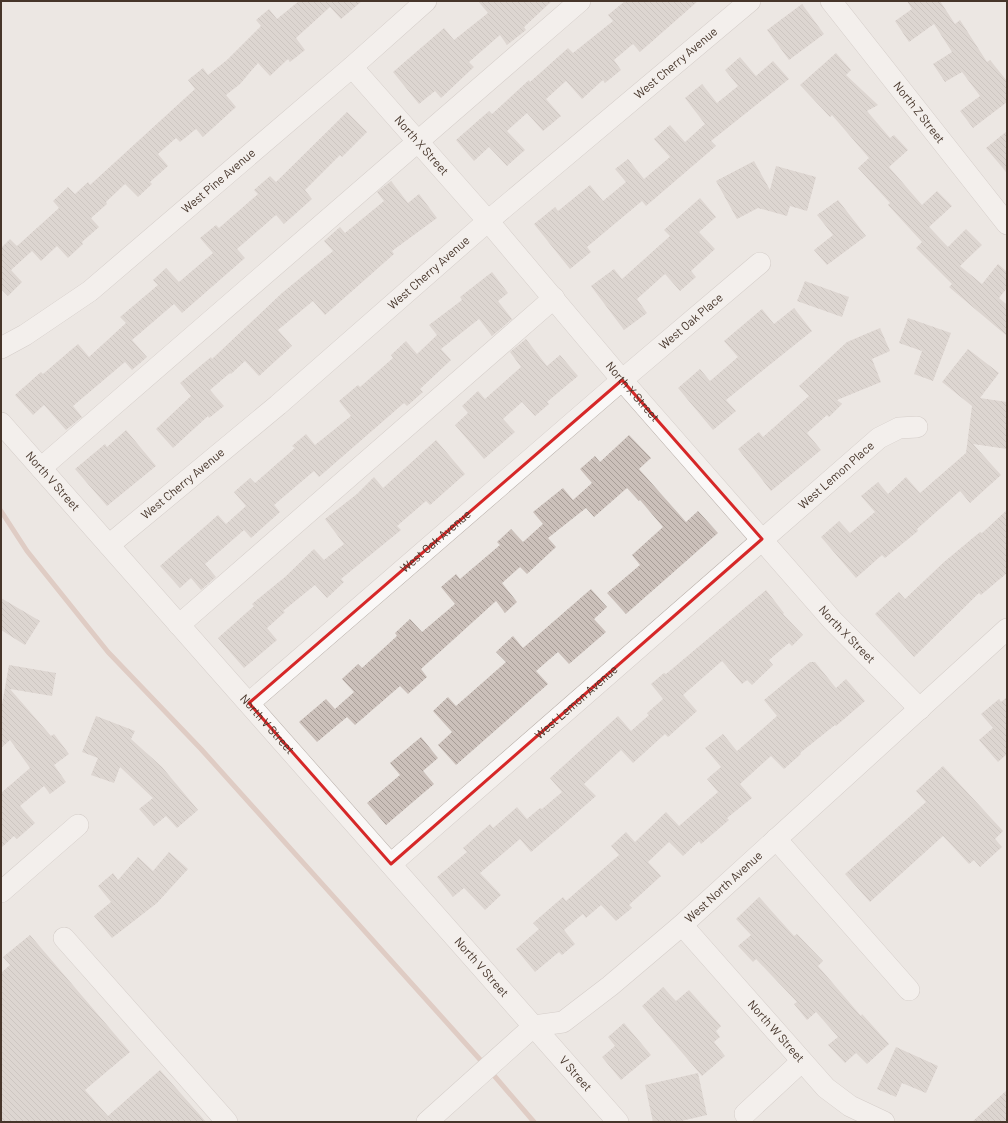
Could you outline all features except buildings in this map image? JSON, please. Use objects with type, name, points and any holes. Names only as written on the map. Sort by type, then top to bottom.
[{"type":"street","name":"West Pine Avenue","points":[[1,348],[25,335],[90,291],[352,67],[426,1]]},
{"type":"street","points":[[41,468],[580,1]]},
{"type":"street","name":"West Cherry Avenue","points":[[109,545],[278,405],[488,221],[750,1]]},
{"type":"street","name":"North Z Street","points":[[831,1],[1007,224]]},
{"type":"street","name":"North X Street","points":[[352,67],[488,221],[622,380],[832,620],[920,709]]},
{"type":"street","name":"West Oak Place","points":[[622,380],[760,263]]},
{"type":"street","points":[[180,625],[554,298]]},
{"type":"street","name":"West Oak Avenue","points":[[249,703],[622,380]]},
{"type":"street","name":"North V Street","points":[[1,423],[534,1026]]},
{"type":"street","name":"West Lemon Place","points":[[762,539],[879,438],[899,428],[917,427]]},
{"type":"street","name":"West Lemon Avenue","points":[[391,864],[762,539]]},
{"type":"street","name":"West North Avenue","points":[[534,1026],[564,1022],[610,986],[682,924],[1007,629]]},
{"type":"street","points":[[1,892],[78,825]]},
{"type":"street","points":[[776,839],[909,990]]},
{"type":"street","name":"North W Street","points":[[682,924],[801,1062],[826,1088],[850,1106],[884,1122]]},
{"type":"street","points":[[64,938],[227,1122]]},
{"type":"street","points":[[427,1122],[534,1026]]},
{"type":"street","name":"V Street","points":[[534,1026],[618,1122]]},
{"type":"street","points":[[745,1114],[801,1062]]},
{"type":"highlighted area","points":[[622,380],[762,539],[391,864],[249,703]]},
{"type":"waterway","points":[[1,511],[27,551],[108,652],[201,749],[484,1064]]},
{"type":"waterway","points":[[491,1072],[534,1122]]}]
